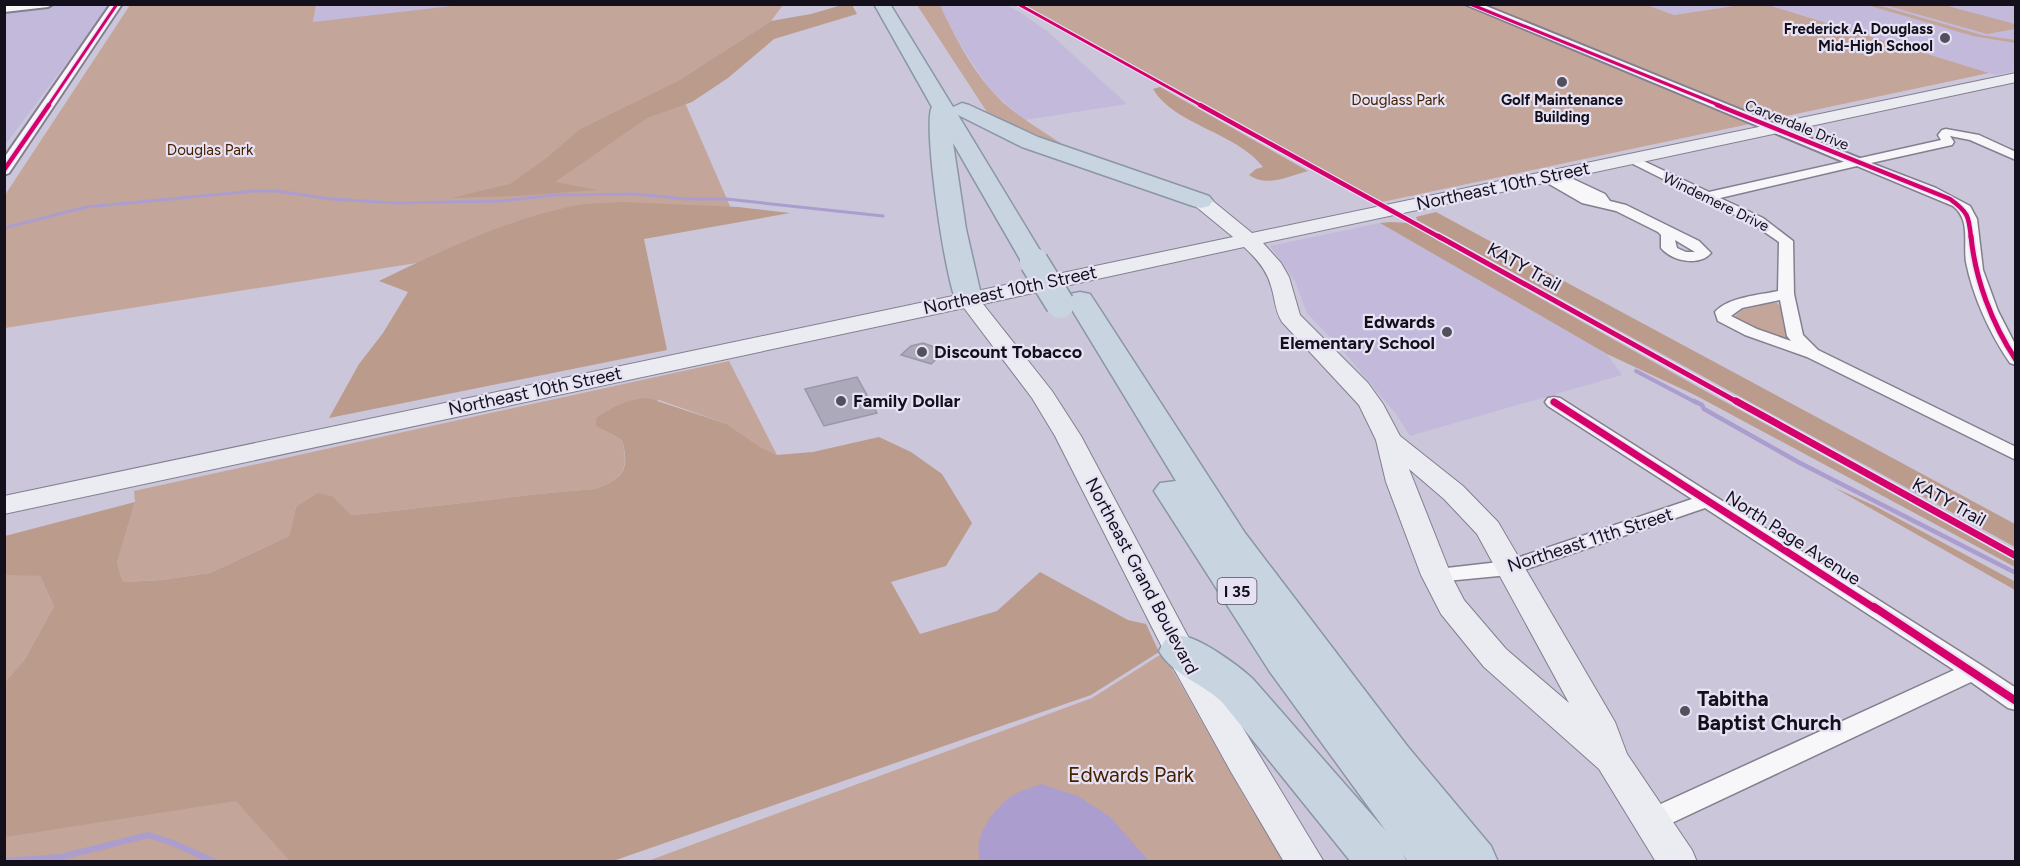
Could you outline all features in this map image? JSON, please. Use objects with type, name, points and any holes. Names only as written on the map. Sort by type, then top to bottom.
[{"type":"highway","name":"I 35","points":[[882,4],[951,106],[1070,302],[1232,542],[1392,760],[1473,861]]},
{"type":"highway","name":"I 35","points":[[898,4],[951,106]]},
{"type":"highway","points":[[968,299],[958,255],[942,142],[951,106],[1030,142],[1202,201]]},
{"type":"highway","name":"I 35","points":[[1070,302],[1212,555],[1292,670],[1438,861]]},
{"type":"highway","points":[[1180,651],[1225,678],[1238,690],[1382,861]]},
{"type":"main road","name":"Northeast 10th Street","points":[[4,505],[2016,77]]},
{"type":"main road","points":[[1202,201],[1247,240],[1279,275],[1285,307],[1290,317],[1359,388],[1371,404],[1389,440],[1399,482],[1452,606],[1474,636],[1495,658],[1611,759]]},
{"type":"main road","name":"Northeast Grand Boulevard","points":[[968,299],[1043,396],[1068,435],[1180,651],[1305,861]]},
{"type":"main road","points":[[1389,440],[1454,491],[1473,509],[1488,529],[1603,732],[1611,759],[1678,861]]},
{"type":"street","points":[[4,9],[48,4]]},
{"type":"street","points":[[4,170],[117,4]]},
{"type":"street","name":"Carverdale Drive","points":[[1470,4],[1950,199],[1964,209],[1969,217],[1973,261],[2000,336],[2016,360]]},
{"type":"street","points":[[1948,142],[1944,135],[1947,132],[1960,133],[1974,136],[1993,148]]},
{"type":"street","points":[[1706,196],[1960,140],[2016,156]]},
{"type":"street","name":"Windemere Drive","points":[[1629,159],[1758,221],[1786,241],[1786,294],[1795,336],[1813,354]]},
{"type":"street","points":[[1549,176],[1587,200],[1621,208],[1663,229]]},
{"type":"street","name":"Windemere Drive","points":[[1786,294],[1737,305],[1723,312],[1724,318],[1751,332],[1813,354],[2016,454]]},
{"type":"street","name":"North Page Avenue","points":[[1554,402],[1973,671],[2016,701]]},
{"type":"street","name":"Northeast 11th Street","points":[[1437,575],[1509,568],[1707,501]]},
{"type":"street","points":[[1650,821],[1973,671]]},
{"type":"shaded area","points":[[469,4],[313,23],[316,5]]},
{"type":"shaded area","points":[[70,5],[110,5],[5,145],[4,11]]},
{"type":"shaded area","points":[[842,5],[852,5],[857,14],[774,39],[728,78],[692,102],[647,118],[555,182],[597,190],[451,198],[510,184],[548,157],[579,130],[676,82],[771,21],[811,14]]},
{"type":"shaded area","points":[[940,5],[1006,5],[1047,31],[1127,104],[1025,120],[990,90],[952,32]]},
{"type":"shaded area","name":"Frederick A. Douglass Mid-High School","points":[[1644,5],[1740,5],[1674,15]]},
{"type":"shaded area","name":"Frederick A. Douglass Mid-High School","points":[[1768,5],[2015,5],[2015,71],[1995,75]]},
{"type":"shaded area","points":[[1160,87],[1308,171],[1271,181],[1256,179],[1249,175],[1263,167],[1251,155],[1222,136],[1175,111],[1153,89]]},
{"type":"shaded area","points":[[622,202],[738,207],[790,213],[644,239],[667,350],[329,418],[359,364],[383,333],[408,292],[379,281],[497,228],[572,206]]},
{"type":"shaded area","points":[[1436,212],[2015,524],[2015,547],[1417,220],[1416,217]]},
{"type":"shaded area","name":"Edwards Elementary School","points":[[1380,223],[1607,354],[1622,375],[1410,436],[1396,414],[1344,352],[1307,313],[1295,281],[1270,246]]},
{"type":"shaded area","points":[[1380,223],[1407,223],[1698,387],[2015,561],[2015,567],[1695,395],[1607,354]]},
{"type":"shaded area","points":[[648,398],[727,424],[759,446],[777,455],[813,452],[879,437],[911,452],[942,474],[972,523],[946,566],[891,582],[920,634],[997,611],[1040,572],[1128,620],[1146,624],[1159,652],[1091,695],[613,861],[290,861],[236,801],[5,837],[5,682],[25,659],[54,606],[40,576],[5,575],[5,536],[135,502],[117,563],[123,582],[161,580],[210,573],[289,536],[296,507],[318,493],[334,497],[351,515],[595,489],[613,481],[625,466],[622,440],[596,426],[596,418],[620,404]]},
{"type":"shaded area","points":[[1833,487],[1875,506],[2014,581],[2015,590]]},
{"type":"shaded area","points":[[1041,784],[1078,796],[1109,816],[1149,861],[980,861],[978,852],[981,834],[996,810],[1010,797]]},
{"type":"green space","name":"Douglas Park","points":[[469,4],[783,5],[771,21],[676,82],[733,213],[5,328],[5,195],[130,5],[316,5],[313,22]]},
{"type":"green space","name":"Douglass Park","points":[[1465,4],[1487,14],[1498,12],[1482,5],[1644,4],[1674,15],[1740,5],[1768,5],[1989,73],[1382,202],[1024,5]]},
{"type":"green space","points":[[917,5],[940,5],[975,69],[998,98],[1068,148],[1023,133],[987,112]]},
{"type":"green space","points":[[1867,5],[1878,5],[1982,35],[2015,40],[2015,43],[1973,36]]},
{"type":"green space","points":[[1885,5],[1944,5],[2015,24],[2015,29],[1987,34]]},
{"type":"green space","points":[[1777,303],[1781,307],[1788,338],[1766,335],[1750,329],[1738,321],[1735,316],[1742,310]]},
{"type":"green space","points":[[729,361],[777,455],[759,446],[727,424],[659,400],[603,430],[622,440],[624,466],[618,477],[595,489],[351,515],[334,497],[296,507],[289,536],[210,573],[161,580],[123,582],[117,563],[135,502],[134,491]]},
{"type":"green space","points":[[5,575],[40,576],[54,606],[25,659],[5,682]]},
{"type":"green space","name":"Edwards Park","points":[[1163,653],[1247,802],[1286,861],[645,862],[1092,698]]},
{"type":"green space","points":[[224,748],[404,861],[5,862],[5,769]]},
{"type":"building","name":"Discount Tobacco","points":[[923,343],[940,349],[940,356],[931,364],[901,355],[911,346]]},
{"type":"building","name":"Family Dollar","points":[[857,377],[877,413],[824,426],[805,389]]},
{"type":"waterway","points":[[4,228],[86,207],[254,191],[276,191],[331,199],[395,203],[501,201],[555,195],[636,194],[686,199],[726,199],[883,216]]},
{"type":"waterway","points":[[1636,371],[1697,403]]},
{"type":"waterway","points":[[1694,401],[1702,405],[1704,409],[1800,463],[2016,573]]},
{"type":"waterway","points":[[4,861],[61,857],[148,835],[173,843],[215,862]]},
{"type":"cycle path","points":[[4,170],[117,4]]},
{"type":"cycle path","name":"KATY Trail","points":[[1018,4],[2016,556]]},
{"type":"cycle path","points":[[1470,4],[1950,199],[1964,209],[1969,217],[1973,261],[2000,336],[2016,360]]},
{"type":"cycle path","points":[[1554,402],[1973,671],[2016,701]]},
{"type":"place","name":"Frederick A. Douglass Mid-High School","points":[[1945,38]]},
{"type":"place","name":"Golf Maintenance Building","points":[[1562,82]]},
{"type":"place","name":"Edwards Elementary School","points":[[1447,332]]},
{"type":"place","name":"Discount Tobacco","points":[[922,352]]},
{"type":"place","name":"Family Dollar","points":[[841,401]]},
{"type":"place","name":"Tabitha Baptist Church","points":[[1685,711]]}]
